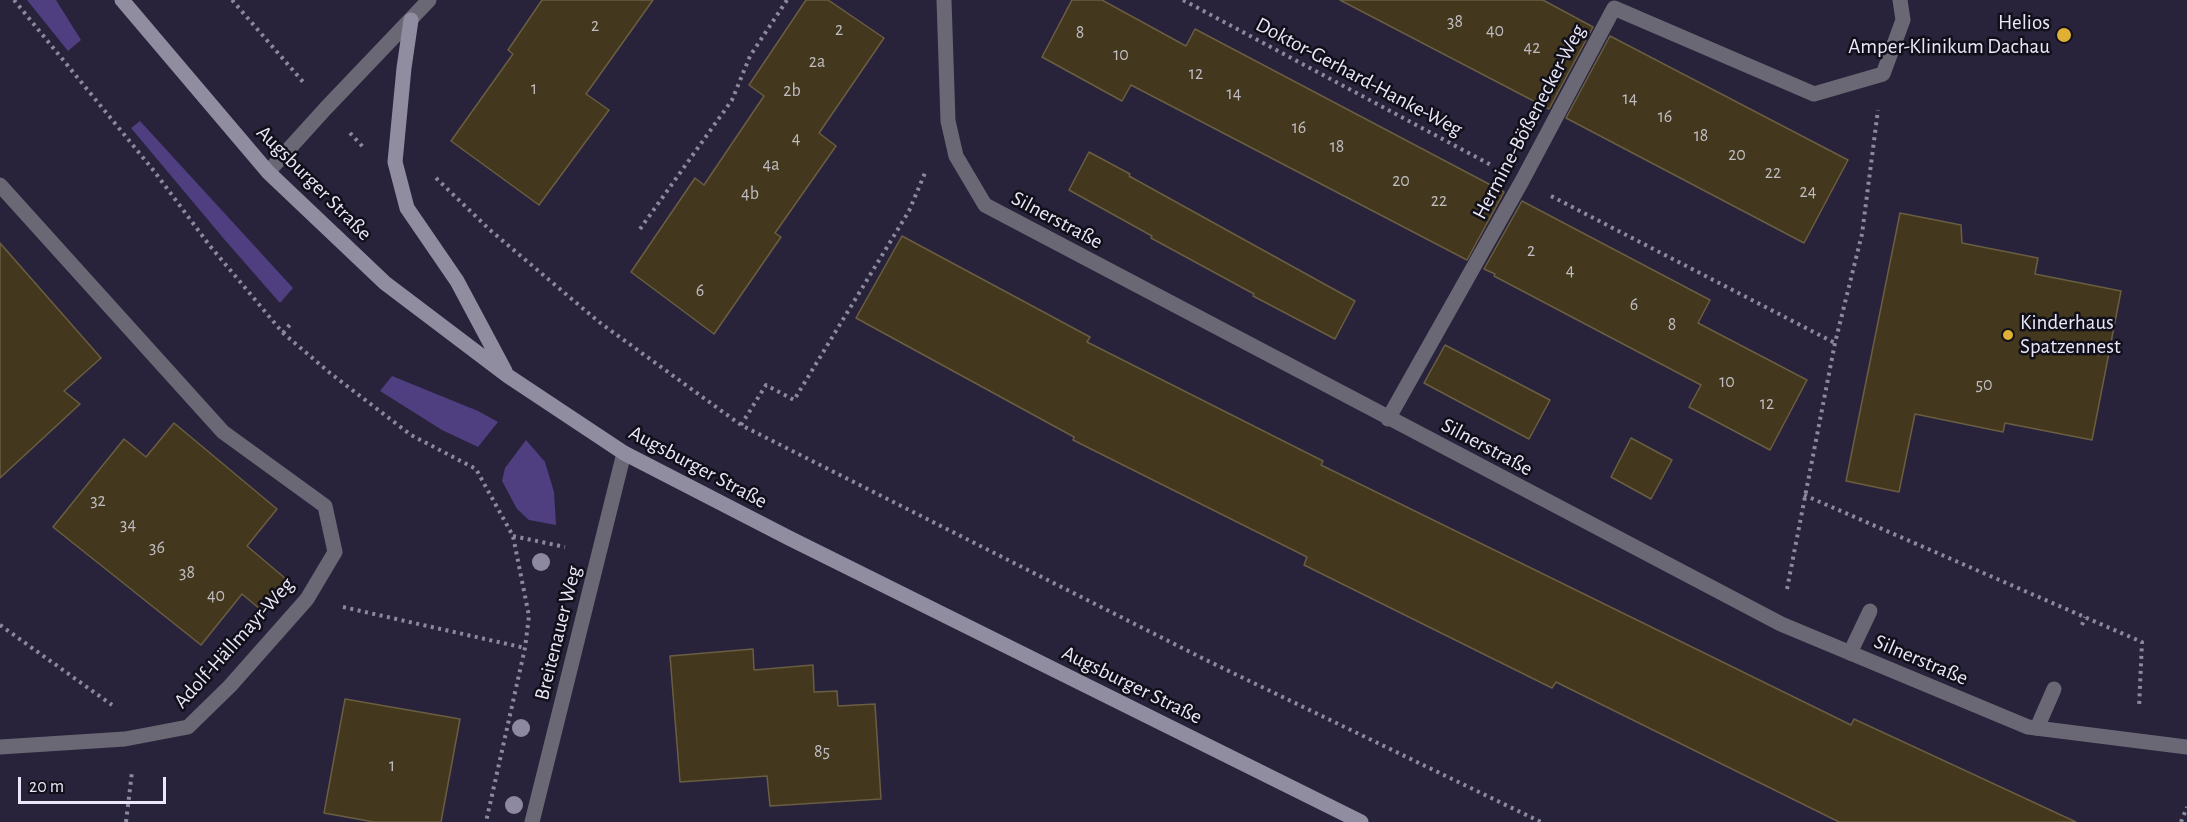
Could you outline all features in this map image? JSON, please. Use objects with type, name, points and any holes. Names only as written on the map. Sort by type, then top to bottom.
[{"type":"main road","name":"Augsburger Straße","points":[[122,0],[268,172],[385,283],[508,376],[624,453],[789,538],[1361,822]]},
{"type":"main road","points":[[411,20],[395,162],[407,208],[457,281],[508,376]]},
{"type":"street","points":[[268,172],[429,0]]},
{"type":"street","name":"Silnerstraße","points":[[944,0],[948,121],[956,156],[984,205],[1781,624],[2028,727],[2187,747]]},
{"type":"street","points":[[1883,74],[1903,20],[1900,0]]},
{"type":"street","name":"Hermine-Bößenecker-Weg","points":[[1388,419],[1522,181],[1614,8],[1814,94],[1883,74]]},
{"type":"street","name":"Adolf-Hällmayr-Weg","points":[[0,185],[223,432],[325,506],[335,552],[307,599],[230,686],[188,727],[124,740],[0,747]]},
{"type":"street","name":"Breitenauer Weg","points":[[532,822],[624,453]]},
{"type":"street","points":[[1850,653],[1870,611]]},
{"type":"street","points":[[2037,728],[2054,689]]},
{"type":"path","points":[[14,0],[154,171],[210,246],[283,333],[330,373],[411,435],[476,469],[513,536],[529,616],[525,648],[486,822]]},
{"type":"path","points":[[232,0],[368,153],[395,162],[420,164],[490,230],[599,322],[741,425],[1202,658],[1541,822]]},
{"type":"path","points":[[640,229],[732,100],[750,56],[787,0]]},
{"type":"path","name":"Doktor-Gerhard-Hanke-Weg","points":[[1182,0],[1522,181],[1835,343]]},
{"type":"path","points":[[1781,624],[1835,343],[1862,234],[1883,74]]},
{"type":"path","points":[[741,425],[766,385],[794,400],[909,211],[948,121]]},
{"type":"path","points":[[283,333],[292,322]]},
{"type":"path","points":[[1804,495],[1901,540],[2142,642],[2138,740]]},
{"type":"path","points":[[513,536],[600,555]]},
{"type":"path","points":[[307,599],[525,648]]},
{"type":"path","points":[[2082,625],[2085,617]]},
{"type":"path","points":[[0,625],[116,708],[132,771],[126,822]]},
{"type":"path","points":[[2181,822],[2187,807]]},
{"type":"shaded area","points":[[27,0],[56,0],[81,40],[68,51]]},
{"type":"shaded area","points":[[140,121],[293,288],[280,303],[131,128]]},
{"type":"shaded area","points":[[392,376],[478,411],[498,422],[478,447],[442,430],[380,391]]},
{"type":"shaded area","points":[[526,440],[545,462],[554,492],[556,525],[529,520],[517,509],[502,481],[505,468]]},
{"type":"building","points":[[542,0],[653,0],[586,94],[609,110],[539,205],[451,141],[513,54],[508,50]]},
{"type":"building","points":[[806,0],[828,0],[884,38],[819,133],[836,146],[775,233],[781,237],[714,334],[631,272],[695,178],[704,185],[764,96],[749,85]]},
{"type":"building","points":[[1072,0],[1102,0],[1186,46],[1195,29],[1504,192],[1467,260],[1131,85],[1122,101],[1042,57]]},
{"type":"building","points":[[1340,0],[1543,0],[1593,27],[1549,109]]},
{"type":"building","points":[[1610,36],[1848,160],[1804,243],[1566,118]]},
{"type":"building","points":[[1089,152],[1355,301],[1335,339],[1253,296],[1254,294],[1069,190]]},
{"type":"building","points":[[1522,201],[1710,300],[1698,323],[1807,380],[1770,450],[1689,407],[1701,385],[1484,269]]},
{"type":"building","points":[[1900,213],[1961,225],[1962,243],[2038,258],[2035,274],[2121,291],[2092,440],[2005,423],[2003,432],[1915,414],[1899,492],[1846,481]]},
{"type":"building","points":[[902,236],[1090,337],[1087,342],[1323,461],[1321,465],[1851,725],[1854,719],[2076,822],[1839,822],[1556,682],[1552,688],[1304,565],[1307,557],[1073,440],[1074,437],[856,318]]},
{"type":"building","points":[[0,243],[101,358],[64,391],[80,404],[0,478]]},
{"type":"building","points":[[1445,345],[1550,400],[1529,439],[1424,383]]},
{"type":"building","points":[[174,423],[277,509],[247,546],[286,579],[261,610],[242,594],[201,645],[53,527],[124,439],[146,457]]},
{"type":"building","points":[[1631,438],[1672,460],[1651,499],[1611,477]]},
{"type":"building","points":[[753,649],[754,670],[813,665],[814,692],[837,691],[838,706],[875,704],[881,799],[770,806],[767,776],[680,782],[670,656]]},
{"type":"building","points":[[345,699],[460,719],[441,822],[374,822],[324,813]]},
{"type":"place","name":"Helios Amper-Klinikum Dachau","points":[[2064,35]]},
{"type":"place","name":"Kinderhaus Spatzennest","points":[[2008,335]]}]
